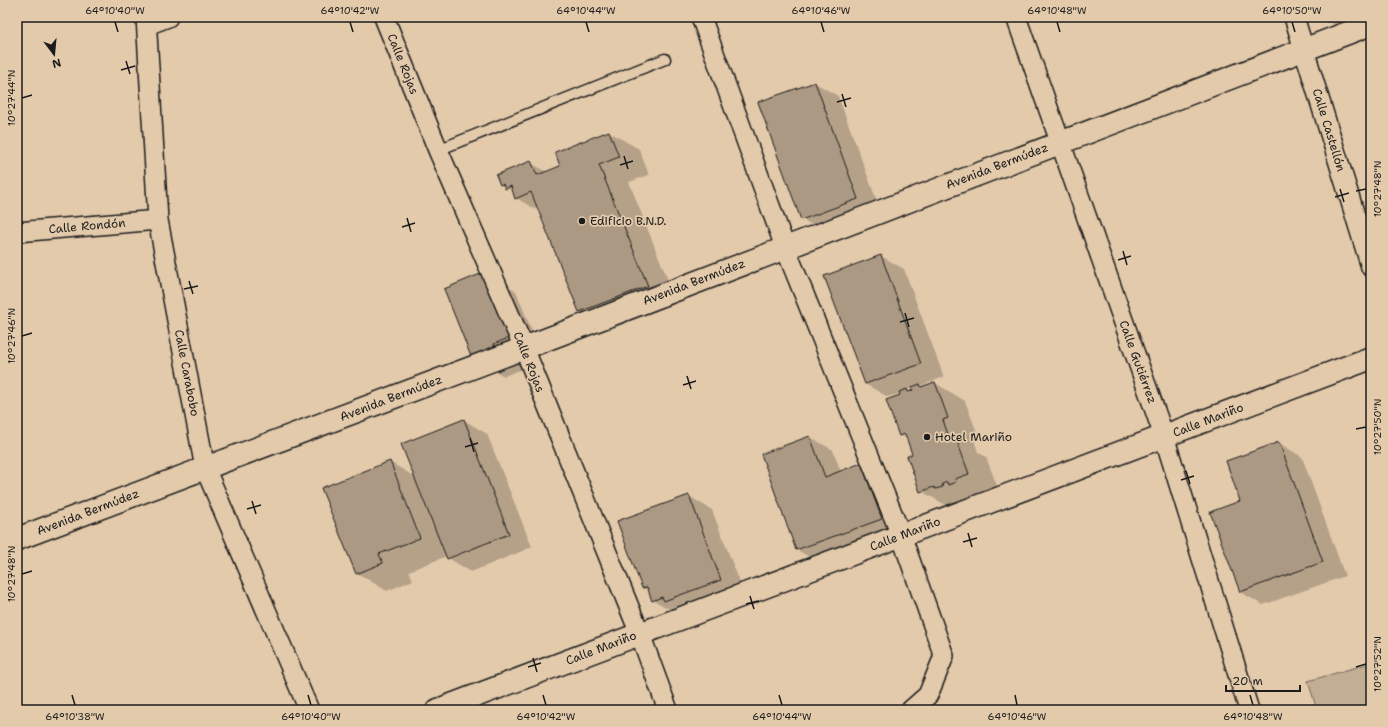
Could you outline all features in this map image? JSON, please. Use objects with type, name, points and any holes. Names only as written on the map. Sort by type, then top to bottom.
[{"type":"street","points":[[146,21],[168,17]]},
{"type":"street","name":"Calle Rojas","points":[[384,17],[438,150],[524,348],[640,634],[668,710]]},
{"type":"street","points":[[701,17],[785,247],[901,536],[944,656],[928,695],[911,710]]},
{"type":"street","name":"Calle Gutiérrez","points":[[1016,17],[1164,436],[1249,710]]},
{"type":"street","name":"Calle Castellón","points":[[1294,17],[1371,267]]},
{"type":"street","name":"Calle Carabobo","points":[[146,21],[158,220],[205,468],[309,710]]},
{"type":"street","name":"Avenida Bermúdez","points":[[17,539],[524,348],[1371,24]]},
{"type":"street","name":"Calle Rondón","points":[[17,232],[158,220]]},
{"type":"street","name":"Calle Mariño","points":[[438,710],[1371,358]]},
{"type":"lane","points":[[438,150],[665,59]]},
{"type":"shaded area","points":[[1371,663],[1371,710],[1317,710],[1308,681]]},
{"type":"building","points":[[1326,17],[1342,17],[1327,22]]},
{"type":"building","points":[[815,82],[858,199],[801,220],[758,102]]},
{"type":"building","name":"Edificio B.N.D.","points":[[609,131],[619,157],[599,165],[648,286],[579,312],[531,192],[515,199],[511,186],[505,189],[503,184],[500,185],[496,175],[531,161],[537,175],[545,172],[560,166],[555,152]]},
{"type":"building","points":[[881,255],[921,364],[865,384],[824,276]]},
{"type":"building","points":[[485,272],[511,337],[494,344],[496,350],[472,359],[444,289]]},
{"type":"building","name":"Hotel Mariño","points":[[935,382],[948,418],[943,420],[950,440],[956,438],[969,474],[955,479],[956,482],[948,485],[947,482],[942,484],[943,487],[935,489],[934,487],[920,492],[907,456],[912,454],[905,434],[899,436],[886,400],[900,395],[899,392],[907,389],[908,392],[913,390],[912,387],[920,384],[921,387]]},
{"type":"building","points":[[464,419],[509,534],[447,559],[401,444]]},
{"type":"building","points":[[810,436],[825,477],[861,463],[882,519],[796,550],[761,454]]},
{"type":"building","points":[[1279,442],[1323,562],[1240,592],[1210,512],[1240,501],[1226,461]]},
{"type":"building","points":[[390,461],[420,538],[379,554],[383,563],[356,574],[321,488]]},
{"type":"building","points":[[689,495],[721,580],[664,601],[662,597],[652,601],[647,587],[642,588],[617,521]]},
{"type":"place","name":"Edificio B.N.D.","points":[[582,221]]},
{"type":"place","name":"Hotel Mariño","points":[[927,437]]}]
